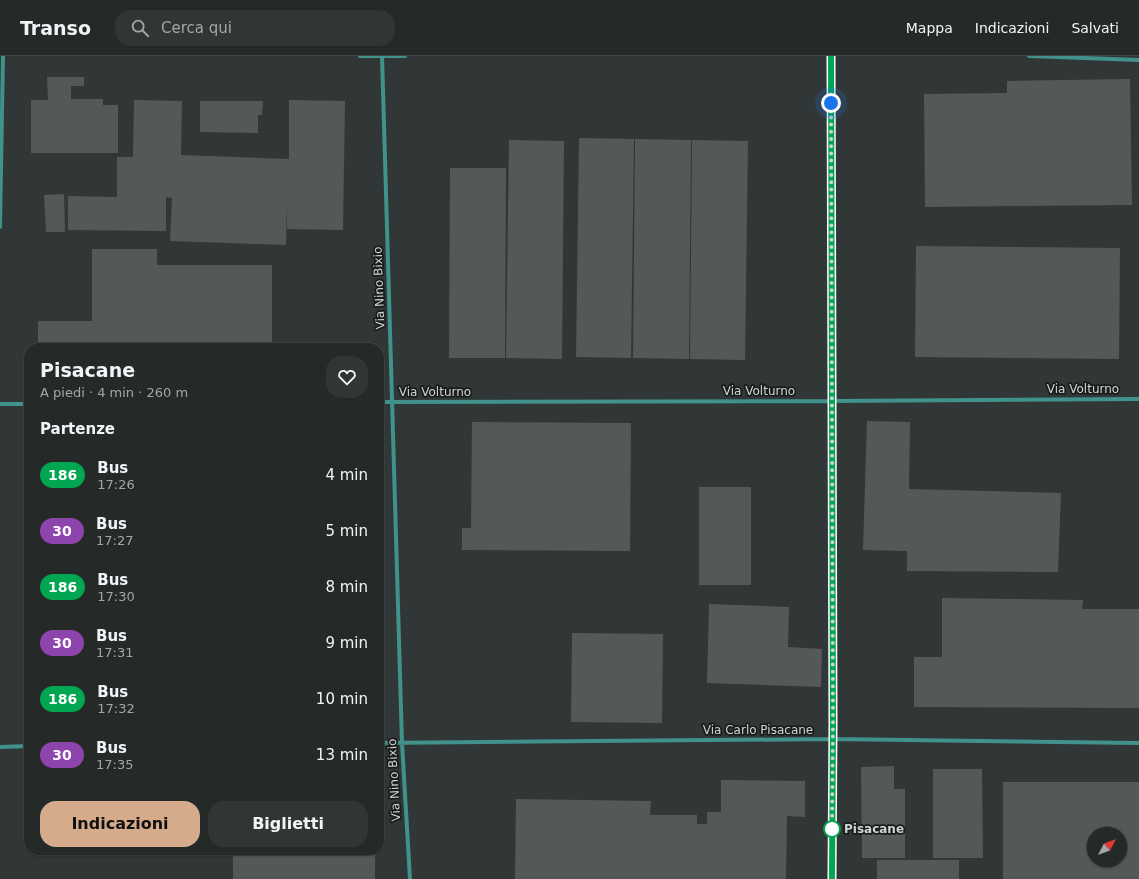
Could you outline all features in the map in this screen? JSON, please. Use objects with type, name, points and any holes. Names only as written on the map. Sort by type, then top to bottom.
[{"type":"street","points":[[0,227],[3,56]]},
{"type":"street","points":[[360,56],[404,56]]},
{"type":"street","name":"Via Nino Bixio","points":[[382,56],[402,743],[410,879]]},
{"type":"street","points":[[831,56],[832,879]]},
{"type":"street","points":[[1029,56],[1139,60]]},
{"type":"street","name":"Via Volturno","points":[[384,402],[1139,399]]},
{"type":"street","points":[[0,404],[24,404]]},
{"type":"street","name":"Via Carlo Pisacane","points":[[384,743],[833,739],[1139,743]]},
{"type":"street","points":[[0,747],[24,746]]},
{"type":"building","points":[[47,77],[84,77],[84,86],[71,86],[71,99],[103,99],[103,105],[118,105],[118,153],[31,153],[31,100],[48,100]]},
{"type":"building","points":[[1130,79],[1132,205],[925,207],[924,94],[1007,93],[1007,81]]},
{"type":"building","points":[[134,100],[182,101],[181,155],[289,159],[289,100],[345,101],[343,230],[287,229],[287,199],[286,245],[170,241],[172,198],[166,197],[166,231],[68,230],[68,196],[117,197],[117,157],[133,157]]},
{"type":"building","points":[[200,101],[263,101],[262,115],[258,115],[258,133],[200,132]]},
{"type":"building","points":[[579,138],[634,139],[631,358],[576,357]]},
{"type":"building","points":[[635,139],[691,140],[689,359],[633,358]]},
{"type":"building","points":[[509,140],[564,141],[562,359],[506,358]]},
{"type":"building","points":[[692,140],[748,141],[745,360],[690,359]]},
{"type":"building","points":[[450,168],[506,168],[505,358],[449,358]]},
{"type":"building","points":[[64,194],[65,232],[46,232],[44,195]]},
{"type":"building","points":[[916,246],[1120,248],[1119,359],[915,357]]},
{"type":"building","points":[[92,249],[157,249],[157,265],[272,265],[272,343],[38,343],[38,321],[92,321]]},
{"type":"building","points":[[867,421],[910,422],[909,489],[1061,493],[1058,572],[907,571],[907,551],[863,550]]},
{"type":"building","points":[[472,422],[631,423],[630,551],[462,550],[462,528],[471,528]]},
{"type":"building","points":[[699,487],[751,487],[751,585],[699,585]]},
{"type":"building","points":[[942,598],[1083,600],[1082,609],[1139,609],[1139,708],[914,707],[914,657],[942,657]]},
{"type":"building","points":[[709,604],[789,607],[788,647],[822,649],[821,687],[707,683]]},
{"type":"building","points":[[572,633],[663,634],[662,723],[571,722]]},
{"type":"building","points":[[894,766],[894,789],[905,789],[905,858],[862,858],[861,767]]},
{"type":"building","points":[[933,769],[982,769],[983,858],[933,858]]},
{"type":"building","points":[[721,780],[805,781],[805,817],[787,816],[786,879],[515,879],[516,799],[651,801],[650,815],[697,815],[697,824],[707,824],[707,812],[721,812]]},
{"type":"building","points":[[1003,782],[1139,782],[1139,879],[1003,879]]},
{"type":"building","points":[[233,855],[375,855],[375,879],[233,879]]},
{"type":"building","points":[[877,860],[959,860],[959,879],[877,879]]},
{"type":"bus line","name":"186","points":[[831,56],[832,879]]},
{"type":"place","name":"Pisacane","points":[[832,829]]},
{"type":"route","points":[[831,103],[832,832],[832,829]]}]
